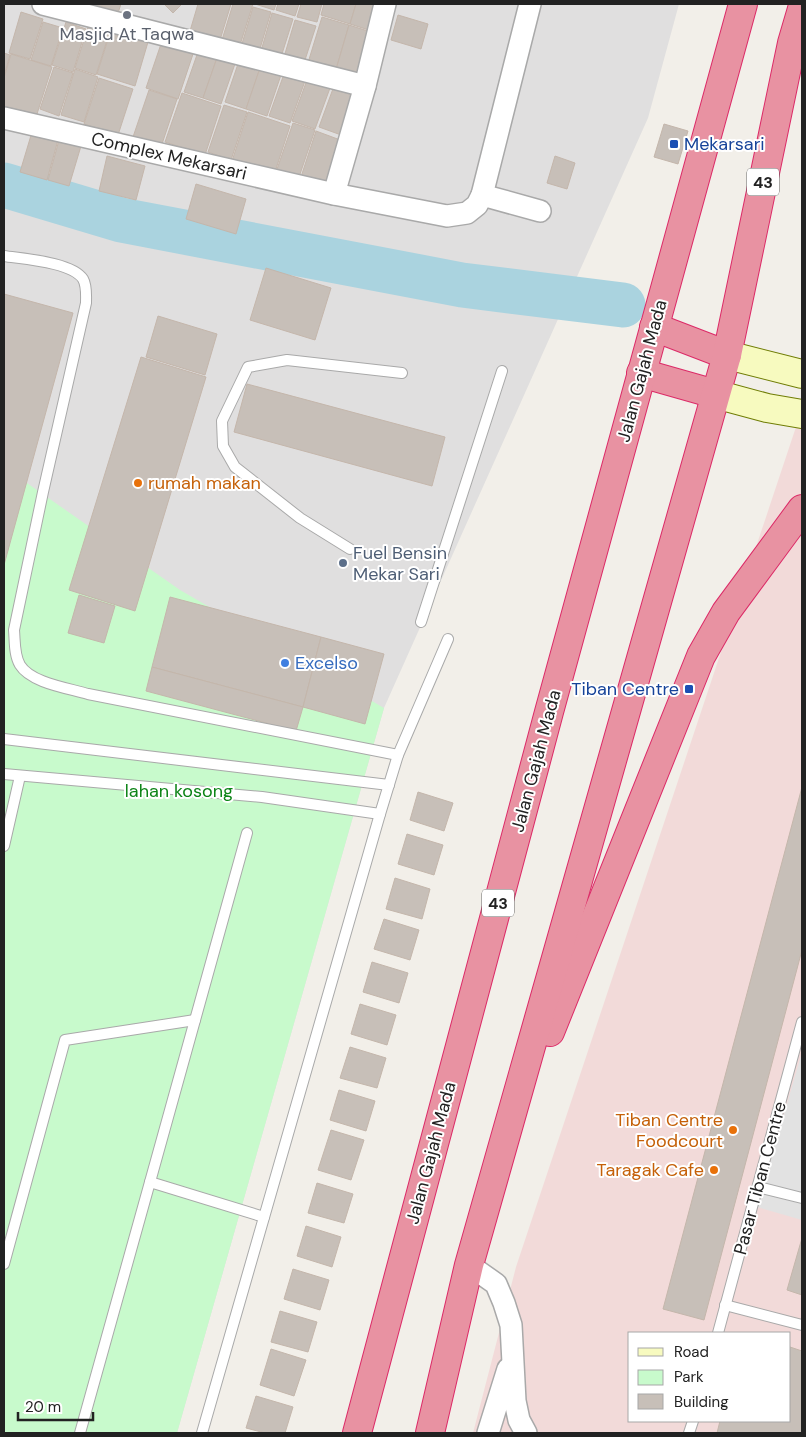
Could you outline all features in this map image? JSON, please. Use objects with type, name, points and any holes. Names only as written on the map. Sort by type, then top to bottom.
[{"type":"highway","name":"Jalan Gajah Mada","points":[[357,1433],[546,722],[743,4]]},
{"type":"highway","name":"43","points":[[727,355],[792,44],[802,9]]},
{"type":"highway","points":[[430,1433],[469,1265],[496,1167],[727,355],[654,327]]},
{"type":"highway","points":[[641,373],[715,394]]},
{"type":"highway","points":[[496,1167],[701,656],[726,612],[802,509]]},
{"type":"street","points":[[44,4],[365,86]]},
{"type":"street","points":[[334,194],[365,86],[385,4]]},
{"type":"street","name":"Complex Mekarsari","points":[[4,118],[334,194],[454,216],[467,213],[477,205],[482,196],[530,4]]},
{"type":"street","points":[[482,196],[540,211]]},
{"type":"street","points":[[727,355],[802,374]]},
{"type":"street","points":[[715,394],[767,408],[802,414]]},
{"type":"street","points":[[469,1265],[496,1284],[504,1303],[511,1325],[515,1402],[519,1420],[526,1433]]},
{"type":"street","points":[[488,1433],[512,1354]]},
{"type":"lane","points":[[4,256],[66,267],[76,272],[83,279],[86,290],[86,302],[14,630],[15,649],[20,664],[29,675],[42,681],[88,694],[398,755]]},
{"type":"lane","points":[[350,549],[300,518],[235,467],[223,446],[222,421],[248,366],[287,360],[402,373]]},
{"type":"lane","points":[[421,622],[502,371]]},
{"type":"lane","points":[[202,1433],[398,755],[448,639]]},
{"type":"lane","points":[[4,739],[389,785]]},
{"type":"lane","points":[[4,774],[262,797],[380,814]]},
{"type":"lane","points":[[4,846],[20,776]]},
{"type":"lane","points":[[80,1433],[247,833]]},
{"type":"lane","points":[[4,1264],[65,1040],[195,1020]]},
{"type":"lane","name":"Pasar Tiban Centre","points":[[718,1332],[802,1022]]},
{"type":"lane","points":[[150,1182],[264,1217]]},
{"type":"lane","points":[[758,1186],[802,1198]]},
{"type":"lane","points":[[725,1305],[802,1325]]},
{"type":"shaded area","points":[[4,4],[679,4],[648,118],[384,708],[177,1433],[4,1433]]},
{"type":"shaded area","points":[[802,409],[802,1433],[473,1433],[516,1267]]},
{"type":"shaded area","points":[[802,1052],[802,1220],[757,1207]]},
{"type":"green space","name":"lahan kosong","points":[[4,467],[180,590],[384,708],[177,1433],[4,1433]]},
{"type":"building","points":[[93,4],[121,4],[116,19],[91,11]]},
{"type":"building","points":[[164,4],[182,4],[173,13]]},
{"type":"building","points":[[198,4],[231,4],[220,40],[190,31]]},
{"type":"building","points":[[233,4],[253,4],[240,45],[222,40]]},
{"type":"building","points":[[255,4],[276,4],[274,10]]},
{"type":"building","points":[[278,4],[299,4],[295,16],[276,10]]},
{"type":"building","points":[[301,4],[322,4],[317,22],[297,17]]},
{"type":"building","points":[[324,4],[356,4],[350,24],[321,15]]},
{"type":"building","points":[[356,4],[383,4],[375,32],[350,24]]},
{"type":"building","points":[[253,7],[271,12],[259,52],[241,47]]},
{"type":"building","points":[[21,12],[43,19],[30,59],[9,53]]},
{"type":"building","points":[[272,13],[293,19],[281,57],[261,51]]},
{"type":"building","points":[[398,15],[428,24],[421,49],[391,40]]},
{"type":"building","points":[[322,17],[349,25],[335,73],[307,66]]},
{"type":"building","points":[[295,20],[316,26],[304,63],[284,57]]},
{"type":"building","points":[[43,22],[63,28],[51,66],[31,60]]},
{"type":"building","points":[[66,22],[86,29],[73,72],[52,65]]},
{"type":"building","points":[[89,24],[110,31],[96,75],[75,68]]},
{"type":"building","points":[[349,25],[371,32],[357,80],[335,73]]},
{"type":"building","points":[[111,30],[148,42],[135,86],[97,74]]},
{"type":"building","points":[[161,44],[193,54],[178,99],[146,88]]},
{"type":"building","points":[[199,49],[218,55],[203,98],[184,92]]},
{"type":"building","points":[[4,53],[10,55],[4,76]]},
{"type":"building","points":[[11,54],[52,67],[36,117],[4,107],[4,78]]},
{"type":"building","points":[[218,55],[236,61],[221,104],[203,98]]},
{"type":"building","points":[[240,58],[261,65],[246,109],[225,102]]},
{"type":"building","points":[[261,65],[282,72],[267,116],[246,109]]},
{"type":"building","points":[[54,67],[73,73],[59,116],[40,109]]},
{"type":"building","points":[[75,69],[98,77],[84,122],[61,115]]},
{"type":"building","points":[[284,74],[305,81],[290,123],[269,116]]},
{"type":"building","points":[[99,78],[133,89],[118,135],[84,124]]},
{"type":"building","points":[[307,80],[330,88],[315,129],[292,121]]},
{"type":"building","points":[[334,86],[358,94],[344,136],[319,127]]},
{"type":"building","points":[[149,90],[177,99],[161,147],[133,137]]},
{"type":"building","points":[[182,93],[221,106],[205,155],[165,142]]},
{"type":"building","points":[[224,105],[247,112],[231,160],[208,152]]},
{"type":"building","points":[[248,112],[290,126],[274,175],[232,161]]},
{"type":"building","points":[[293,123],[315,130],[298,180],[276,172]]},
{"type":"building","points":[[664,124],[688,131],[678,164],[654,157]]},
{"type":"building","points":[[316,131],[343,141],[326,189],[300,180]]},
{"type":"building","points":[[32,132],[58,140],[47,180],[20,172]]},
{"type":"building","points":[[59,140],[81,146],[69,186],[48,180]]},
{"type":"building","points":[[107,156],[145,166],[136,200],[99,191]]},
{"type":"building","points":[[555,156],[575,163],[567,189],[547,183]]},
{"type":"building","points":[[196,184],[246,199],[236,234],[186,219]]},
{"type":"building","points":[[266,268],[331,288],[315,340],[250,320]]},
{"type":"building","points":[[4,294],[73,313],[4,565]]},
{"type":"building","points":[[158,316],[217,334],[205,375],[146,357]]},
{"type":"building","name":"rumah makan","points":[[141,357],[206,377],[135,611],[69,590]]},
{"type":"building","points":[[247,384],[445,437],[432,486],[234,432]]},
{"type":"building","points":[[79,595],[115,606],[104,643],[68,633]]},
{"type":"building","points":[[170,597],[321,637],[303,707],[152,667]]},
{"type":"building","points":[[321,637],[384,654],[365,724],[303,707]]},
{"type":"building","points":[[152,667],[303,707],[296,731],[146,691]]},
{"type":"building","name":"Tiban Centre Foodcourt","points":[[802,787],[802,950],[704,1320],[663,1309]]},
{"type":"building","points":[[418,792],[453,803],[444,831],[410,820]]},
{"type":"building","points":[[407,834],[443,845],[434,875],[398,864]]},
{"type":"building","points":[[395,878],[430,889],[422,919],[386,909]]},
{"type":"building","points":[[384,919],[419,930],[410,960],[374,949]]},
{"type":"building","points":[[372,962],[408,973],[399,1003],[363,992]]},
{"type":"building","points":[[360,1004],[396,1015],[387,1045],[351,1034]]},
{"type":"building","points":[[350,1047],[386,1058],[377,1088],[340,1078]]},
{"type":"building","points":[[339,1090],[375,1101],[366,1131],[330,1120]]},
{"type":"building","points":[[331,1130],[364,1140],[351,1180],[318,1170]]},
{"type":"building","points":[[317,1183],[353,1194],[344,1223],[308,1213]]},
{"type":"building","points":[[306,1226],[341,1237],[332,1267],[297,1256]]},
{"type":"building","points":[[802,1238],[802,1295],[787,1290]]},
{"type":"building","points":[[293,1269],[329,1280],[320,1310],[284,1299]]},
{"type":"building","points":[[280,1311],[317,1322],[308,1352],[271,1342]]},
{"type":"building","points":[[791,1347],[802,1351],[802,1433],[717,1433],[720,1422],[791,1422]]},
{"type":"building","points":[[271,1349],[306,1360],[294,1396],[260,1385]]},
{"type":"building","points":[[256,1396],[293,1407],[285,1433],[265,1433],[246,1428]]},
{"type":"waterway","points":[[4,185],[121,220],[462,285],[623,305]]},
{"type":"place","name":"Masjid At Taqwa","points":[[127,15]]},
{"type":"place","name":"Mekarsari","points":[[674,144]]},
{"type":"place","name":"rumah makan","points":[[138,483]]},
{"type":"place","name":"Fuel Bensin Mekar Sari","points":[[343,563]]},
{"type":"place","name":"Excelso","points":[[285,663]]},
{"type":"place","name":"Tiban Centre","points":[[689,689]]},
{"type":"place","name":"Tiban Centre Foodcourt","points":[[733,1130]]},
{"type":"place","name":"Taragak Cafe","points":[[714,1170]]}]
